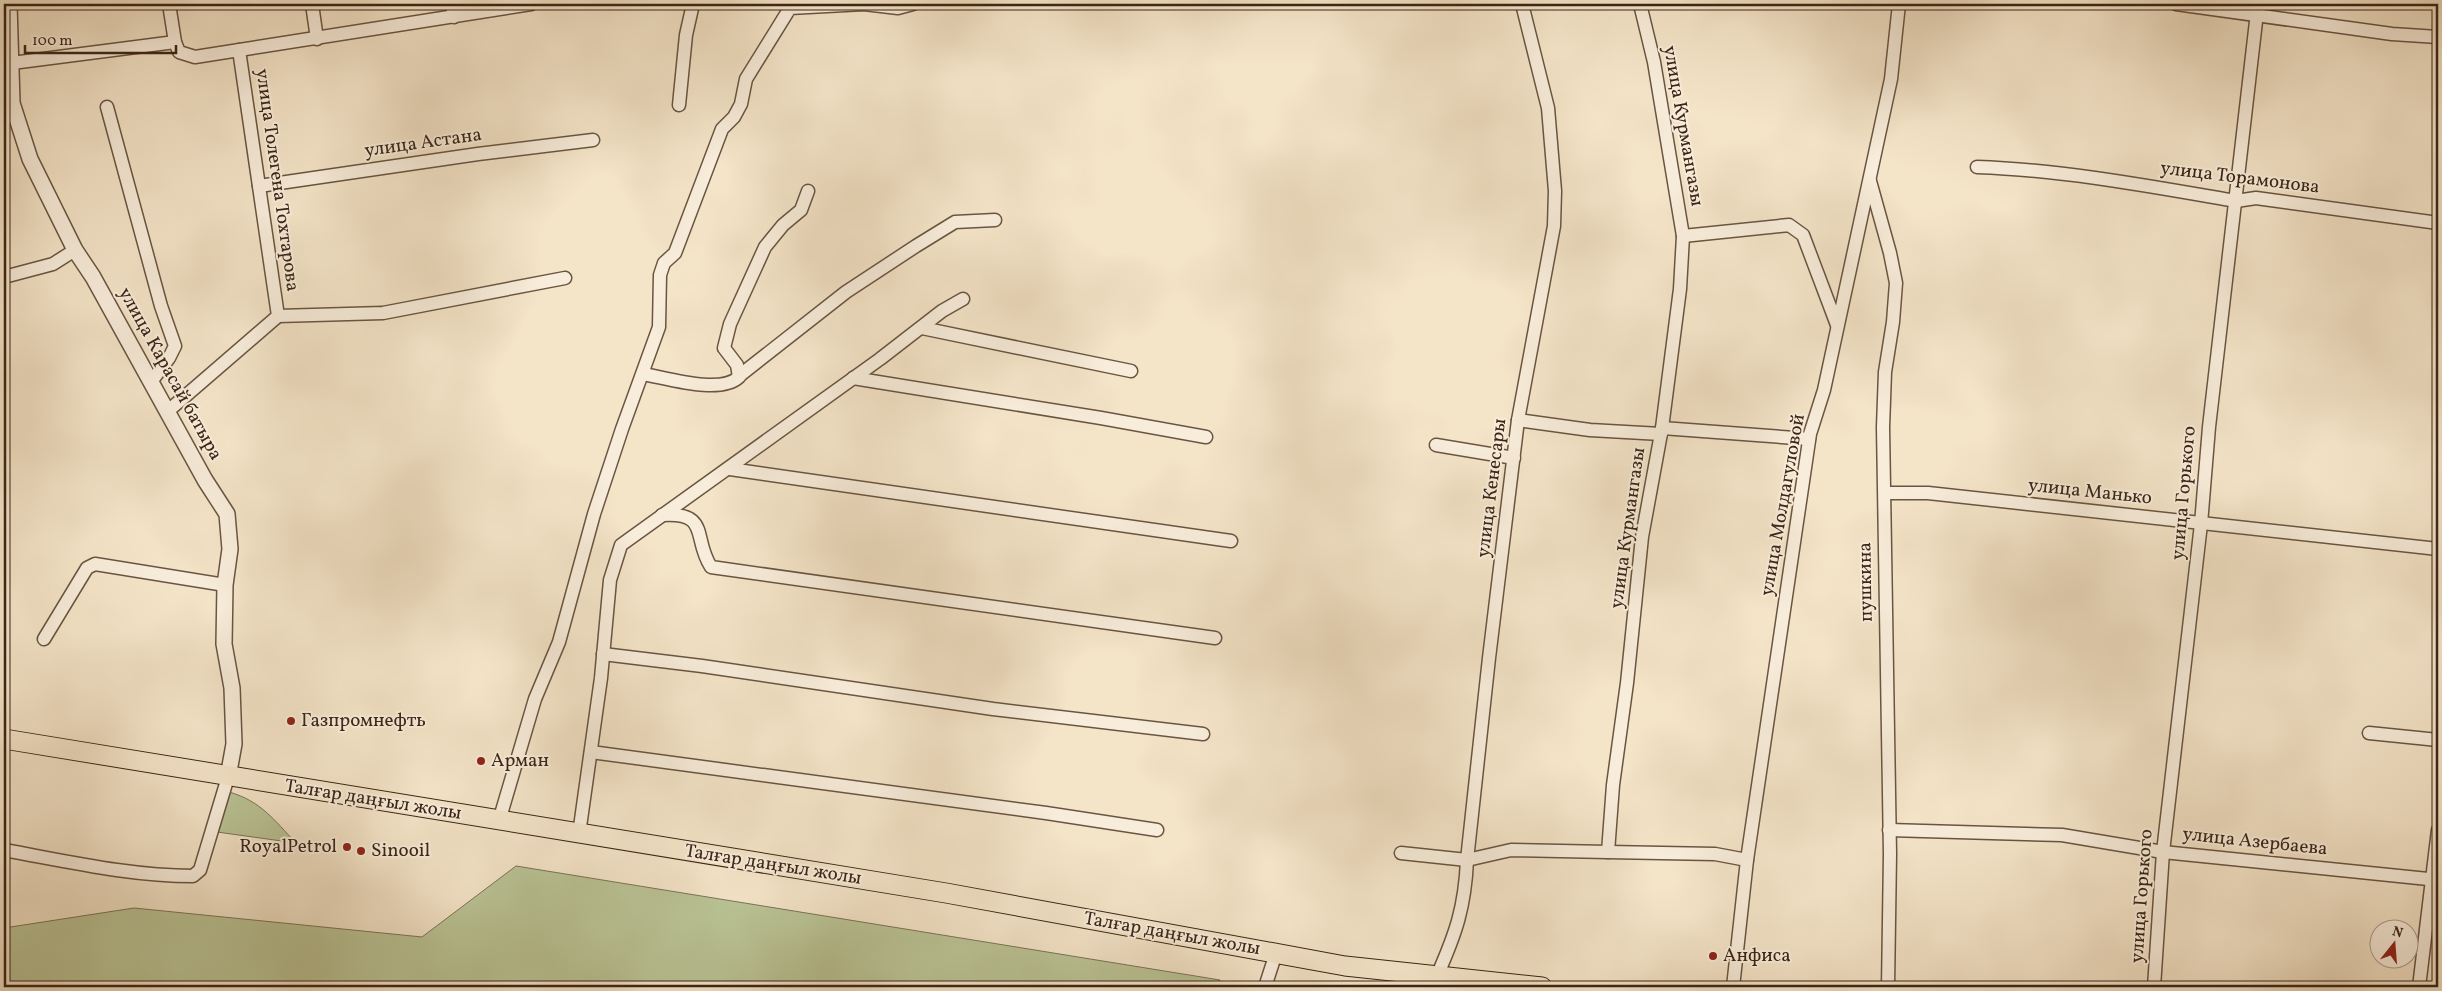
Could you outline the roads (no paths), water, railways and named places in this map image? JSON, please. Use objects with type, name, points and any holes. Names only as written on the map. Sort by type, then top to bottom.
[{"type":"main road","name":"Талғар даңғыл жолы","points":[[4,739],[946,893],[1345,966],[1542,987]]},
{"type":"street","name":"улица Карасай батыра","points":[[9,4],[12,63],[8,103],[30,159],[75,250],[93,277],[205,480],[227,514],[230,549],[225,585],[224,644],[232,688],[234,744],[228,777]]},
{"type":"street","points":[[169,4],[175,42],[179,52],[195,57],[531,4]]},
{"type":"street","points":[[312,4],[317,39]]},
{"type":"street","points":[[452,4],[454,17]]},
{"type":"street","points":[[679,105],[686,35],[693,4]]},
{"type":"street","points":[[493,820],[535,699],[559,642],[594,514],[659,326],[660,275],[664,263],[675,253],[722,129],[734,117],[740,104],[746,79],[790,8],[864,4],[898,8],[913,4]]},
{"type":"street","name":"улица Кенесары","points":[[1437,976],[1458,924],[1466,893],[1467,860],[1489,658],[1518,420],[1554,226],[1555,191],[1548,108],[1522,4]]},
{"type":"street","name":"улица Курмангазы","points":[[1608,852],[1613,785],[1628,683],[1642,537],[1661,431],[1680,289],[1683,236],[1654,62],[1640,4]]},
{"type":"street","name":"улица Молдагуловой","points":[[1733,987],[1747,860],[1809,439],[1824,390],[1891,79],[1899,4]]},
{"type":"street","points":[[2176,4],[2258,9],[2392,34],[2438,37]]},
{"type":"street","name":"улица Горького","points":[[2154,987],[2163,852],[2201,524],[2209,427],[2258,9]]},
{"type":"street","points":[[12,63],[175,42]]},
{"type":"street","name":"улица Толегена Тохтарова","points":[[239,50],[278,316]]},
{"type":"street","points":[[107,107],[159,298],[175,346],[169,358],[151,382]]},
{"type":"street","name":"улица Астана","points":[[259,186],[478,154],[593,140]]},
{"type":"street","name":"улица Торамонова","points":[[1977,168],[2024,169],[2089,176],[2236,201],[2256,198],[2438,223]]},
{"type":"street","name":"пушкина","points":[[1869,180],[1890,253],[1896,283],[1893,322],[1885,372],[1883,427],[1886,492],[1884,533],[1890,830],[1888,987]]},
{"type":"street","points":[[739,376],[737,365],[724,348],[730,324],[765,247],[783,225],[801,210],[808,191]]},
{"type":"street","points":[[643,374],[718,386],[732,384],[739,376],[846,292],[916,246],[955,222],[996,220]]},
{"type":"street","points":[[1683,236],[1789,225],[1803,235],[1838,325]]},
{"type":"street","points":[[4,277],[53,264],[75,250]]},
{"type":"street","name":"улица Толегена Тохтарова","points":[[168,411],[278,316],[383,313],[565,278]]},
{"type":"street","points":[[579,834],[603,654],[610,580],[621,545],[730,469],[922,328],[942,311],[963,299]]},
{"type":"street","points":[[922,328],[1131,370]]},
{"type":"street","points":[[853,378],[1206,437]]},
{"type":"street","points":[[1518,420],[1590,430],[1661,431],[1809,439]]},
{"type":"street","points":[[1436,445],[1514,458]]},
{"type":"street","points":[[730,469],[1231,541]]},
{"type":"street","name":"улица Манько","points":[[1886,492],[1928,493],[2438,549]]},
{"type":"street","points":[[662,515],[686,516],[695,522],[706,559],[711,566],[1215,638]]},
{"type":"street","points":[[44,639],[87,568],[95,564],[225,585]]},
{"type":"street","points":[[603,654],[702,666],[993,708],[1203,734]]},
{"type":"street","points":[[2369,734],[2438,740]]},
{"type":"street","points":[[590,752],[1046,812],[1157,830]]},
{"type":"street","points":[[4,850],[39,858],[159,875],[193,876],[200,870],[228,777]]},
{"type":"street","name":"улица Азербаева","points":[[1890,830],[2062,835],[2163,852],[2436,879]]},
{"type":"street","points":[[2419,987],[2436,879],[2438,830]]},
{"type":"street","points":[[1401,853],[1467,860],[1511,850],[1715,854],[1747,860]]},
{"type":"street","points":[[1266,987],[1276,953]]},
{"type":"place","name":"Газпромнефть","points":[[291,721]]},
{"type":"place","name":"Арман","points":[[481,761]]},
{"type":"place","name":"RoyalPetrol","points":[[347,847]]},
{"type":"place","name":"Sinooil","points":[[361,851]]},
{"type":"place","name":"Анфиса","points":[[1713,956]]}]
